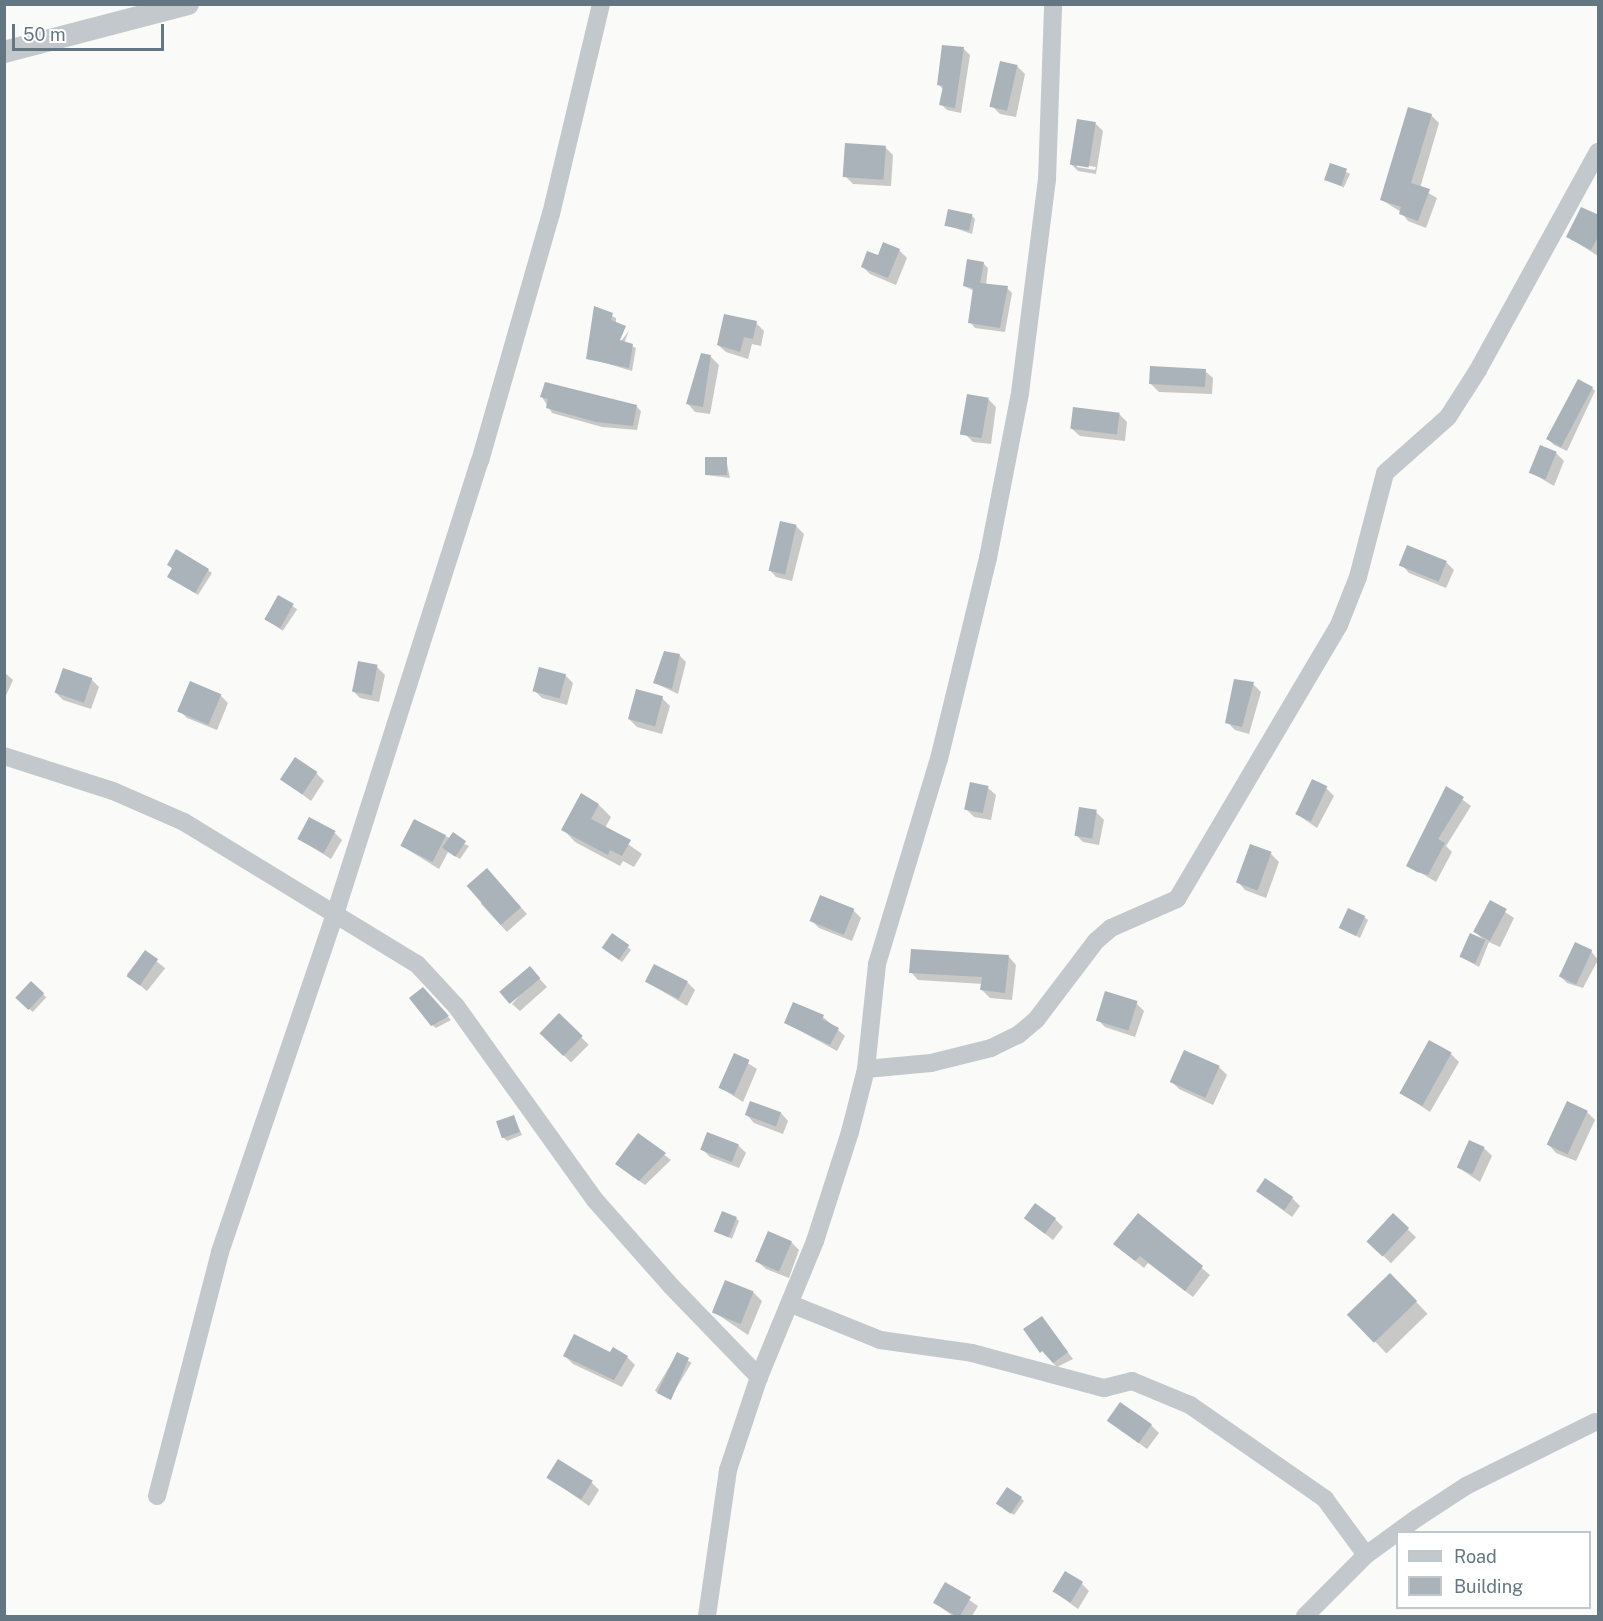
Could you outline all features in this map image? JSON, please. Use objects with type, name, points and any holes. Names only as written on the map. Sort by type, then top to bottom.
[{"type":"street","points":[[4,52],[188,4]]},
{"type":"street","points":[[157,1497],[220,1252],[336,911],[484,450],[551,214],[601,4]]},
{"type":"street","points":[[707,1617],[728,1470],[759,1377],[791,1304],[843,1154],[866,1069],[877,964],[961,670],[988,558],[1020,393],[1047,180],[1053,4]]},
{"type":"street","points":[[866,1069],[931,1063],[991,1048],[1018,1035],[1036,1020],[1096,941],[1111,928],[1178,899],[1339,625],[1358,577],[1385,473],[1448,417],[1478,370],[1599,152]]},
{"type":"street","points":[[4,756],[152,806],[336,911],[417,964],[439,985],[595,1200],[671,1286],[759,1377]]},
{"type":"street","points":[[791,1304],[880,1340],[972,1353],[1104,1388],[1132,1381],[1190,1405],[1325,1498],[1366,1555]]},
{"type":"street","points":[[1401,1531],[1466,1486],[1595,1422]]},
{"type":"street","points":[[1305,1617],[1366,1555],[1396,1534]]},
{"type":"building","points":[[942,45],[964,47],[955,108],[939,105],[943,86],[937,85]]},
{"type":"building","points":[[1000,61],[1018,65],[1007,111],[989,107]]},
{"type":"building","points":[[1408,107],[1432,114],[1411,183],[1430,189],[1418,221],[1399,214],[1401,207],[1380,200]]},
{"type":"building","points":[[1077,119],[1096,122],[1089,167],[1070,164]]},
{"type":"building","points":[[845,143],[886,146],[884,180],[843,177]]},
{"type":"building","points":[[1330,163],[1347,169],[1341,186],[1324,180]]},
{"type":"building","points":[[1581,207],[1599,215],[1599,235],[1591,250],[1566,237]]},
{"type":"building","points":[[948,209],[972,214],[969,231],[944,226]]},
{"type":"building","points":[[883,242],[900,249],[888,278],[861,267],[867,251],[878,255]]},
{"type":"building","points":[[967,259],[984,262],[980,283],[1008,286],[1000,328],[968,323],[973,288],[963,286]]},
{"type":"building","points":[[594,306],[613,313],[611,320],[626,326],[620,340],[633,344],[629,368],[586,359]]},
{"type":"building","points":[[724,314],[757,321],[753,339],[744,337],[740,352],[717,345]]},
{"type":"building","points":[[701,353],[711,355],[703,407],[686,404]]},
{"type":"building","points":[[1150,366],[1206,369],[1205,387],[1149,384]]},
{"type":"building","points":[[1578,379],[1593,387],[1561,447],[1546,439]]},
{"type":"building","points":[[545,382],[637,405],[633,426],[596,422],[546,408],[548,399],[540,397]]},
{"type":"building","points":[[967,394],[989,398],[982,438],[960,434]]},
{"type":"building","points":[[1073,407],[1120,413],[1117,435],[1070,429]]},
{"type":"building","points":[[1540,445],[1557,452],[1545,480],[1529,473]]},
{"type":"building","points":[[705,457],[727,457],[727,475],[705,475]]},
{"type":"building","points":[[780,521],[797,525],[785,575],[769,571]]},
{"type":"building","points":[[1407,545],[1447,561],[1439,582],[1399,565]]},
{"type":"building","points":[[176,549],[209,569],[195,593],[167,577],[172,568],[167,565]]},
{"type":"building","points":[[278,595],[294,604],[280,628],[264,619]]},
{"type":"building","points":[[664,651],[680,654],[672,689],[653,683]]},
{"type":"building","points":[[358,661],[378,665],[372,695],[352,691]]},
{"type":"building","points":[[539,667],[566,674],[560,698],[533,691]]},
{"type":"building","points":[[63,668],[92,678],[84,703],[55,693]]},
{"type":"building","points":[[1234,679],[1254,682],[1242,727],[1225,723]]},
{"type":"building","points":[[190,681],[221,694],[208,725],[177,711]]},
{"type":"building","points":[[636,689],[663,696],[655,726],[628,719]]},
{"type":"building","points":[[295,757],[317,772],[302,794],[280,779]]},
{"type":"building","points":[[1312,779],[1327,786],[1311,822],[1296,814]]},
{"type":"building","points":[[970,782],[989,786],[983,813],[964,809]]},
{"type":"building","points":[[1446,786],[1464,797],[1438,839],[1445,843],[1428,875],[1406,866]]},
{"type":"building","points":[[581,793],[599,804],[591,819],[631,840],[622,856],[610,850],[608,855],[561,830]]},
{"type":"building","points":[[1079,807],[1097,810],[1092,838],[1074,836]]},
{"type":"building","points":[[309,817],[335,831],[324,853],[297,839]]},
{"type":"building","points":[[414,819],[446,835],[432,862],[400,846]]},
{"type":"building","points":[[453,832],[466,841],[455,857],[442,848]]},
{"type":"building","points":[[1250,844],[1272,852],[1258,890],[1236,883]]},
{"type":"building","points":[[487,868],[521,907],[501,925],[467,886]]},
{"type":"building","points":[[820,895],[854,909],[844,935],[810,921]]},
{"type":"building","points":[[1490,900],[1507,909],[1490,941],[1473,932]]},
{"type":"building","points":[[1348,908],[1365,916],[1356,936],[1339,928]]},
{"type":"building","points":[[612,933],[629,945],[619,960],[602,948]]},
{"type":"building","points":[[1470,933],[1486,940],[1475,964],[1459,957]]},
{"type":"building","points":[[1575,942],[1592,950],[1576,984],[1559,976]]},
{"type":"building","points":[[911,949],[1009,955],[1005,993],[980,990],[982,977],[909,973]]},
{"type":"building","points":[[145,950],[158,959],[140,985],[127,976]]},
{"type":"building","points":[[654,964],[688,981],[679,999],[645,982]]},
{"type":"building","points":[[530,966],[540,978],[510,1004],[499,992]]},
{"type":"building","points":[[31,981],[44,993],[28,1010],[15,998]]},
{"type":"building","points":[[423,987],[449,1016],[431,1026],[409,998]]},
{"type":"building","points":[[1105,991],[1138,1001],[1128,1031],[1096,1021]]},
{"type":"building","points":[[793,1002],[824,1015],[822,1019],[839,1028],[830,1045],[784,1023]]},
{"type":"building","points":[[559,1013],[583,1036],[563,1056],[540,1033]]},
{"type":"building","points":[[1429,1040],[1452,1053],[1422,1106],[1399,1093]]},
{"type":"building","points":[[1184,1050],[1220,1066],[1205,1098],[1170,1082]]},
{"type":"building","points":[[734,1053],[750,1060],[734,1095],[719,1088]]},
{"type":"building","points":[[750,1101],[781,1112],[776,1126],[745,1115]]},
{"type":"building","points":[[1567,1101],[1588,1111],[1568,1154],[1547,1145]]},
{"type":"building","points":[[514,1115],[520,1132],[502,1138],[496,1121]]},
{"type":"building","points":[[707,1132],[739,1144],[732,1162],[700,1150]]},
{"type":"building","points":[[638,1133],[666,1153],[639,1181],[615,1164]]},
{"type":"building","points":[[1469,1140],[1485,1147],[1472,1174],[1457,1167]]},
{"type":"building","points":[[1265,1178],[1293,1197],[1284,1210],[1256,1191]]},
{"type":"building","points":[[1035,1203],[1056,1218],[1045,1234],[1024,1218]]},
{"type":"building","points":[[722,1211],[737,1217],[729,1237],[714,1231]]},
{"type":"building","points":[[1138,1213],[1203,1266],[1185,1291],[1140,1256],[1135,1261],[1113,1244]]},
{"type":"building","points":[[1393,1213],[1409,1228],[1382,1257],[1366,1242]]},
{"type":"building","points":[[768,1231],[792,1241],[779,1272],[755,1261]]},
{"type":"building","points":[[1390,1273],[1417,1301],[1374,1343],[1347,1315]]},
{"type":"building","points":[[725,1280],[754,1292],[741,1324],[712,1312]]},
{"type":"building","points":[[1042,1316],[1068,1352],[1053,1363],[1042,1351],[1040,1353],[1023,1329]]},
{"type":"building","points":[[574,1334],[610,1352],[613,1347],[628,1356],[614,1380],[563,1356]]},
{"type":"building","points":[[677,1352],[689,1358],[671,1400],[657,1393]]},
{"type":"building","points":[[1120,1402],[1152,1424],[1139,1443],[1107,1421]]},
{"type":"building","points":[[558,1459],[593,1481],[581,1499],[546,1478]]},
{"type":"building","points":[[1007,1487],[1022,1497],[1011,1514],[996,1504]]},
{"type":"building","points":[[1065,1571],[1083,1582],[1071,1602],[1053,1592]]},
{"type":"building","points":[[945,1582],[971,1597],[960,1616],[956,1616],[933,1603]]}]
